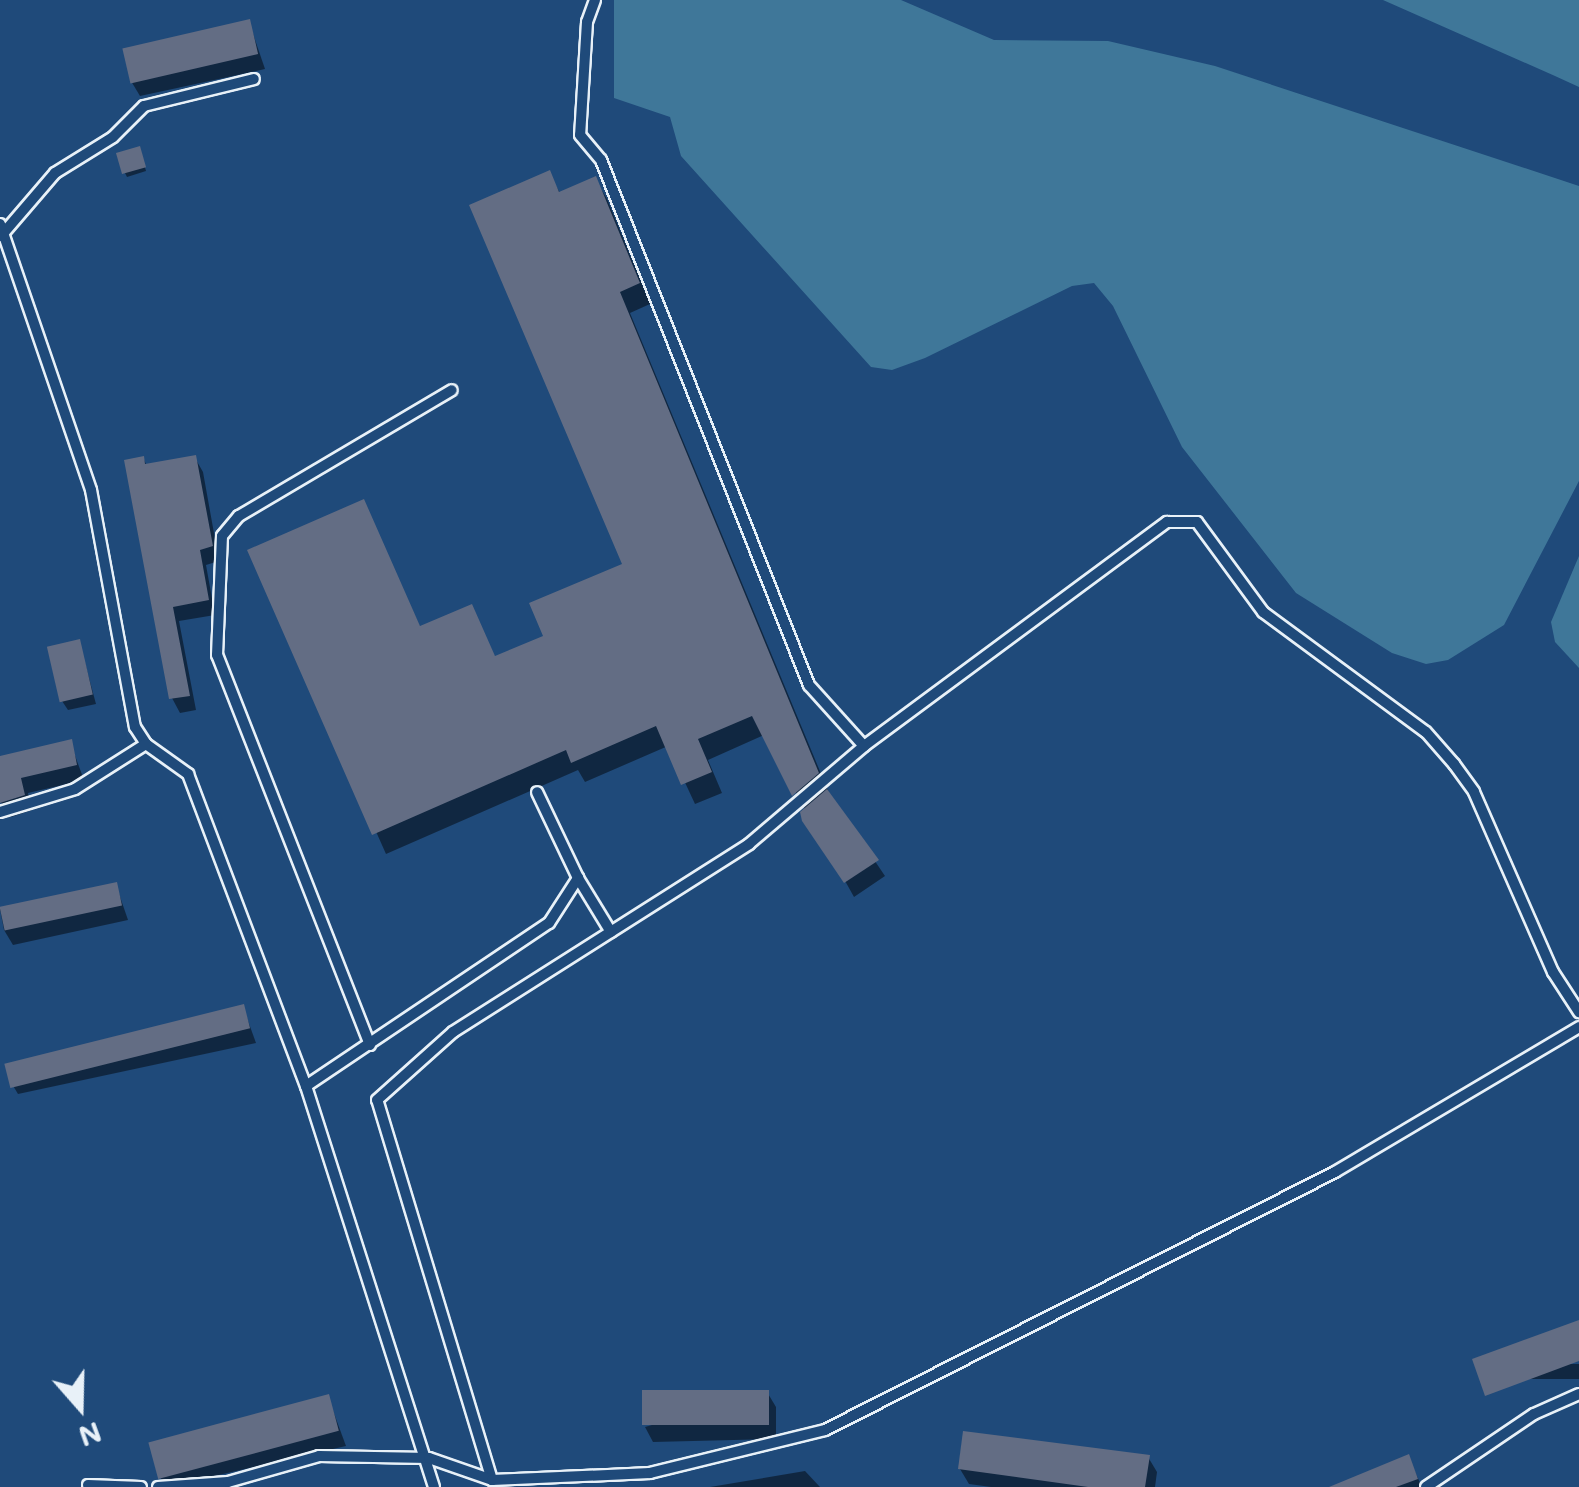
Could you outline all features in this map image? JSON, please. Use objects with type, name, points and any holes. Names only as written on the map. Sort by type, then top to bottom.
[{"type":"lane","points":[[595,0],[587,22],[580,135],[601,160],[810,686],[864,746]]},
{"type":"lane","points":[[254,79],[144,106],[113,138],[80,155],[27,199],[1,232],[91,490],[135,727],[146,744],[188,774],[306,1086],[430,1458],[434,1487]]},
{"type":"lane","points":[[370,1045],[217,655],[222,536],[240,516],[452,390]]},
{"type":"lane","points":[[492,1480],[377,1100],[453,1032],[749,844],[864,746],[1148,532],[1183,518],[1197,522],[1264,612],[1426,732],[1474,792],[1553,972],[1579,1012]]},
{"type":"lane","points":[[0,812],[75,789],[146,744]]},
{"type":"lane","points":[[537,792],[578,878],[610,932]]},
{"type":"lane","points":[[306,1086],[525,943],[550,923],[578,878]]},
{"type":"lane","points":[[158,1487],[228,1482],[319,1456],[430,1458],[492,1480],[650,1474],[825,1430],[1336,1172],[1579,1028]]},
{"type":"lane","points":[[1426,1487],[1534,1414],[1579,1394]]},
{"type":"lane","points":[[88,1485],[141,1487]]},
{"type":"water","points":[[614,0],[901,0],[994,40],[1108,41],[1215,66],[1579,186],[1579,481],[1504,625],[1448,660],[1426,664],[1392,653],[1296,593],[1182,447],[1113,306],[1094,283],[1072,286],[925,358],[892,370],[871,367],[681,156],[670,117],[614,98]]},
{"type":"water","points":[[1383,0],[1579,0],[1579,87],[1555,76]]},
{"type":"water","points":[[1579,556],[1579,668],[1555,642],[1551,622]]},
{"type":"building","points":[[250,19],[258,54],[130,84],[122,48]]},
{"type":"building","points":[[140,146],[146,167],[122,174],[116,153]]},
{"type":"building","points":[[550,170],[559,192],[596,176],[640,283],[620,292],[819,773],[792,796],[752,716],[698,739],[712,772],[681,785],[656,726],[571,763],[566,750],[372,835],[247,550],[364,499],[420,626],[472,604],[495,656],[543,636],[529,603],[622,564],[469,205]]},
{"type":"building","points":[[196,455],[213,546],[200,550],[209,600],[173,607],[190,696],[169,699],[124,460],[144,456],[145,464]]},
{"type":"building","points":[[80,639],[93,695],[60,702],[47,647]]},
{"type":"building","points":[[72,739],[77,765],[21,778],[25,795],[0,803],[0,756]]},
{"type":"building","points":[[827,789],[879,860],[844,883],[802,821],[800,812]]},
{"type":"building","points":[[117,882],[122,905],[5,930],[0,907]]},
{"type":"building","points":[[244,1004],[250,1028],[10,1088],[4,1064]]},
{"type":"building","points":[[1579,1320],[1579,1361],[1485,1396],[1472,1359]]},
{"type":"building","points":[[642,1390],[769,1390],[769,1425],[642,1425]]},
{"type":"building","points":[[329,1394],[339,1431],[158,1479],[148,1442]]},
{"type":"building","points":[[963,1431],[1150,1455],[1145,1487],[1088,1487],[958,1469]]},
{"type":"building","points":[[1409,1454],[1418,1479],[1396,1487],[1329,1487]]}]
